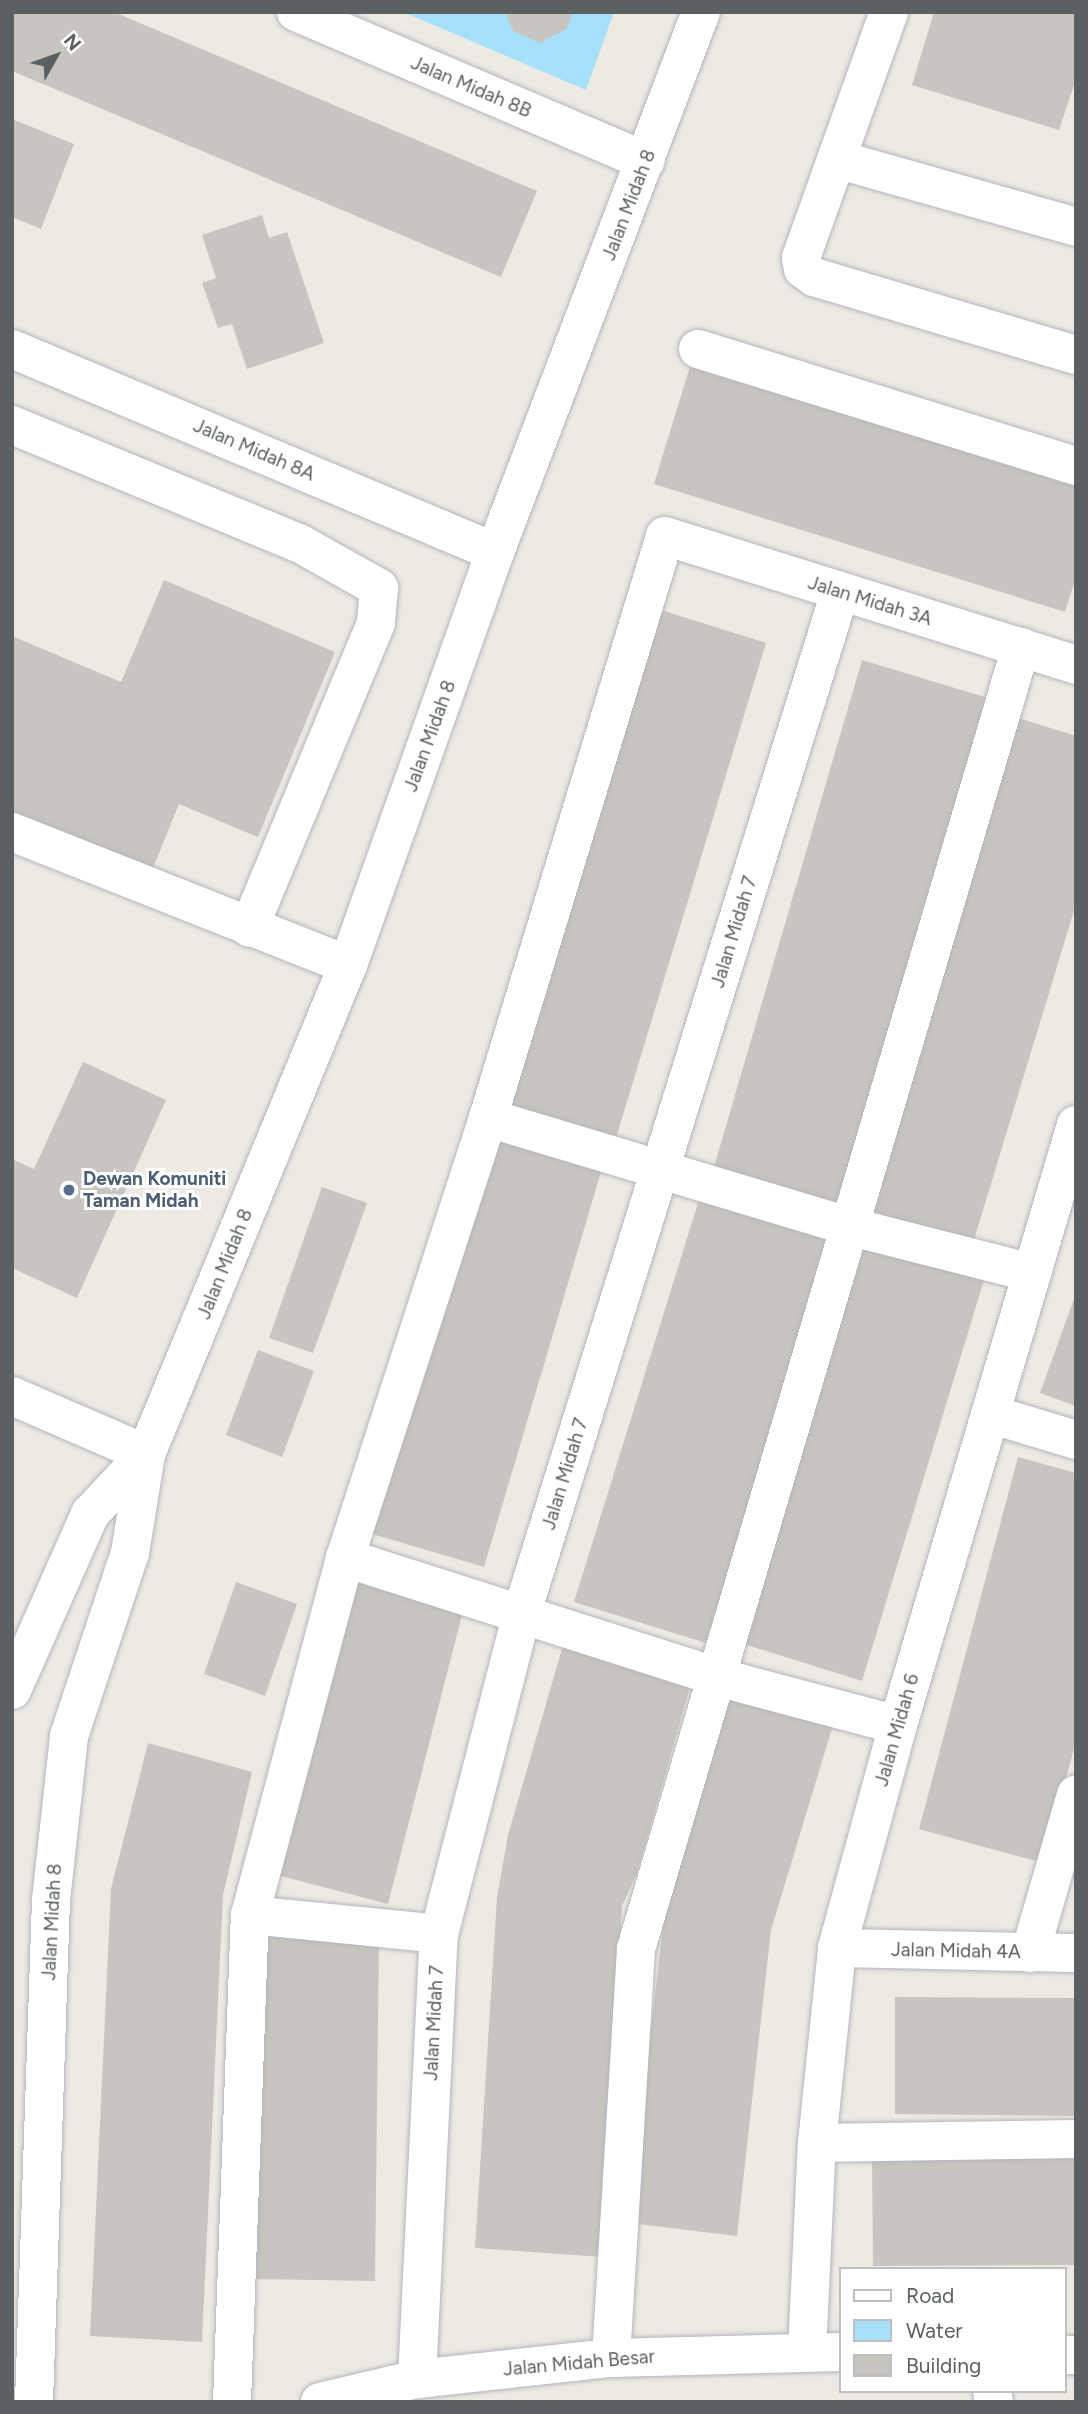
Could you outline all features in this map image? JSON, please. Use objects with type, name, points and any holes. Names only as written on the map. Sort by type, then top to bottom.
[{"type":"street","name":"Jalan Midah 8B","points":[[296,12],[646,161]]},
{"type":"street","name":"Jalan Midah 8","points":[[34,2402],[51,1900],[69,1736],[130,1553],[146,1454],[348,965],[495,552],[701,12]]},
{"type":"street","points":[[889,12],[801,258],[803,269],[814,277],[1076,355]]},
{"type":"street","points":[[836,159],[1076,228]]},
{"type":"street","name":"Jalan Midah 8A","points":[[12,349],[495,552]]},
{"type":"street","points":[[698,349],[1076,466]]},
{"type":"street","points":[[12,425],[299,543],[379,588],[376,623],[249,928]]},
{"type":"street","name":"Jalan Midah 3A","points":[[488,1118],[665,536],[1076,665]]},
{"type":"street","name":"Jalan Midah 7","points":[[417,2379],[439,1934],[522,1612],[841,592]]},
{"type":"street","points":[[611,2358],[636,1949],[1021,647]]},
{"type":"street","points":[[12,832],[348,965]]},
{"type":"street","points":[[232,2402],[250,1915],[345,1558],[488,1118],[661,1167],[848,1226],[1032,1273]]},
{"type":"street","name":"Jalan Midah 6","points":[[824,2352],[817,2143],[837,1948],[898,1724],[1076,1125]]},
{"type":"street","points":[[12,1396],[146,1454]]},
{"type":"street","points":[[990,1415],[1076,1440]]},
{"type":"street","name":"Jalan Midah 8","points":[[12,1690],[90,1514],[146,1454]]},
{"type":"street","points":[[345,1558],[717,1676],[898,1724]]},
{"type":"street","points":[[1030,1953],[1076,1795]]},
{"type":"street","points":[[250,1915],[439,1934]]},
{"type":"street","name":"Jalan Midah 4A","points":[[837,1948],[1076,1953]]},
{"type":"street","points":[[817,2143],[1076,2139]]},
{"type":"street","name":"Jalan Midah Besar","points":[[320,2402],[417,2379],[611,2358],[824,2352]]},
{"type":"water","points":[[403,12],[614,12],[586,90]]},
{"type":"building","points":[[12,12],[114,12],[537,191],[501,277],[12,71]]},
{"type":"building","points":[[505,12],[572,12],[572,16],[566,29],[540,43],[513,31]]},
{"type":"building","points":[[934,12],[1076,12],[1076,79],[1059,130],[912,85]]},
{"type":"building","points":[[12,119],[74,144],[41,229],[12,217]]},
{"type":"building","points":[[262,215],[269,238],[287,232],[324,343],[247,369],[232,324],[218,328],[202,283],[216,278],[202,235]]},
{"type":"building","points":[[691,363],[1076,483],[1076,577],[1065,612],[654,484]]},
{"type":"building","points":[[164,580],[335,652],[258,837],[179,804],[151,873],[12,815],[12,636],[121,682]]},
{"type":"building","points":[[645,605],[766,643],[616,1138],[495,1100]]},
{"type":"building","points":[[862,660],[988,698],[840,1205],[714,1167]]},
{"type":"building","points":[[1015,717],[1076,736],[1076,904],[973,1243],[865,1209]]},
{"type":"building","name":"Dewan Komuniti Taman Midah","points":[[83,1062],[166,1100],[77,1298],[12,1268],[12,1159],[34,1169]]},
{"type":"building","points":[[488,1131],[603,1165],[484,1567],[369,1533]]},
{"type":"building","points":[[322,1187],[367,1203],[313,1353],[269,1338]]},
{"type":"building","points":[[702,1190],[833,1232],[706,1643],[574,1602]]},
{"type":"building","points":[[858,1241],[984,1280],[862,1681],[737,1642]]},
{"type":"building","points":[[1076,1293],[1076,1406],[1040,1393]]},
{"type":"building","points":[[258,1350],[314,1371],[282,1457],[226,1435]]},
{"type":"building","points":[[1018,1457],[1076,1473],[1076,1741],[1043,1863],[919,1829]]},
{"type":"building","points":[[354,1575],[465,1603],[388,1904],[277,1875]]},
{"type":"building","points":[[236,1582],[297,1604],[265,1696],[204,1674]]},
{"type":"building","points":[[566,1635],[694,1673],[637,1873],[622,1906],[601,2257],[475,2248],[497,1897],[508,1835]]},
{"type":"building","points":[[719,1693],[833,1725],[771,1930],[737,2236],[629,2223],[664,1917]]},
{"type":"building","points":[[148,1743],[252,1772],[223,1895],[202,2342],[90,2336],[111,1889]]},
{"type":"building","points":[[254,1935],[379,1937],[375,2281],[251,2279]]},
{"type":"building","points":[[895,1997],[1076,1998],[1076,2116],[895,2114]]},
{"type":"building","points":[[1076,2154],[1076,2265],[873,2266],[872,2155]]},
{"type":"place","name":"Dewan Komuniti Taman Midah","points":[[69,1190]]}]
